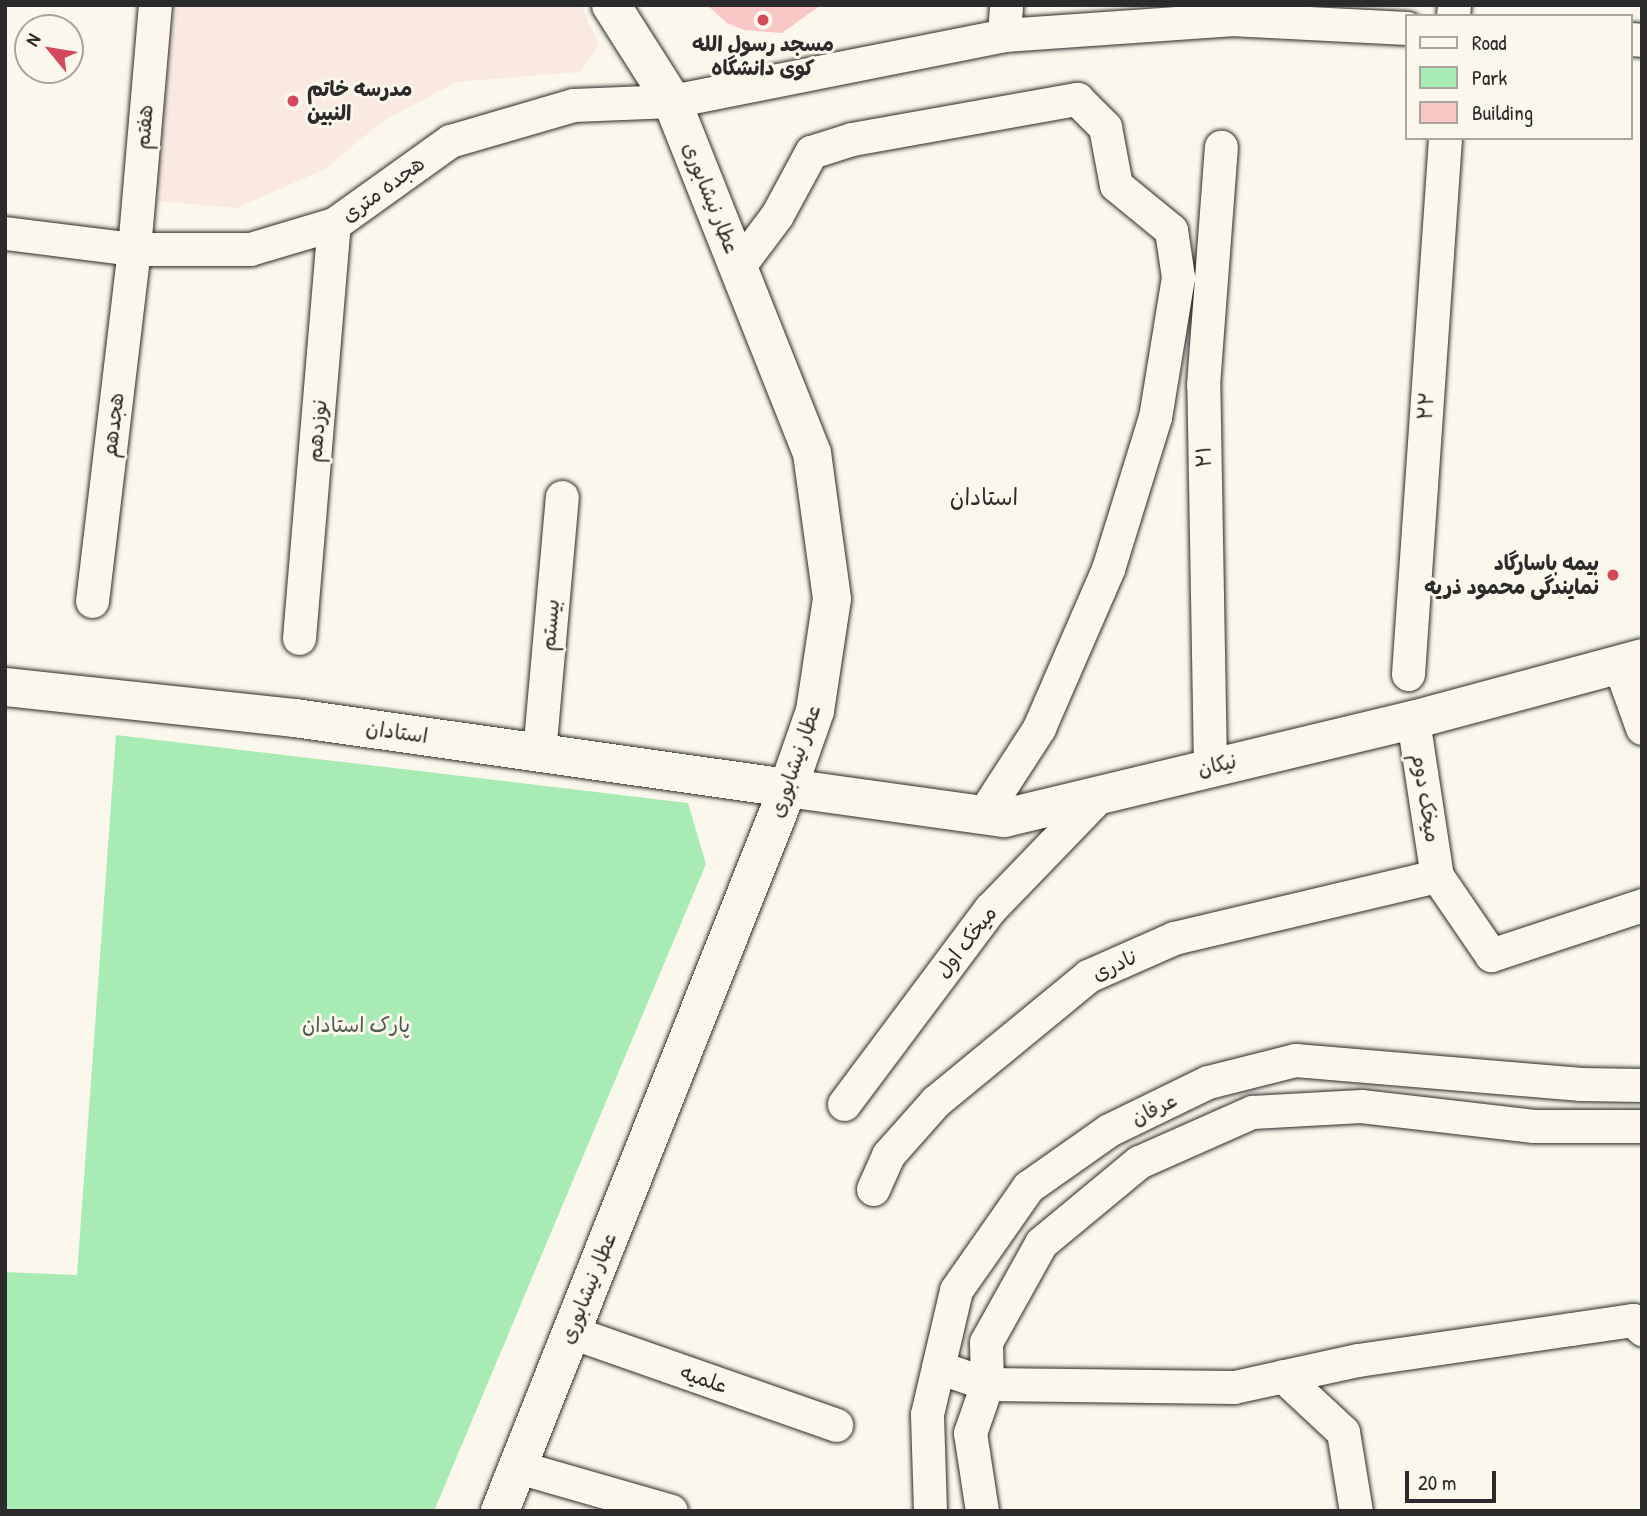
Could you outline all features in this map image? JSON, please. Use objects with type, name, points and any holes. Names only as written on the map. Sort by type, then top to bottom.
[{"type":"main road","name":"عطار نیشابوری","points":[[503,1510],[570,1332],[788,788],[815,711],[832,599],[812,453],[672,101],[611,5]]},
{"type":"main road","name":"نیکان","points":[[788,788],[1004,818],[1103,792],[1412,720],[1630,661]]},
{"type":"main road","name":"استادان","points":[[5,687],[295,718],[788,788]]},
{"type":"street","name":"هفتم","points":[[134,249],[155,5]]},
{"type":"street","name":"هجده متری","points":[[5,233],[134,249],[250,249],[334,224],[450,142],[573,105],[672,101],[1005,20],[1231,12],[1406,28]]},
{"type":"street","points":[[738,267],[777,215],[811,152],[852,139],[1077,99],[1105,127],[1116,184],[1171,230],[1178,277],[1155,417],[1108,569],[1039,728],[982,816]]},
{"type":"street","name":"۲۲","points":[[1408,674],[1445,140]]},
{"type":"street","name":"۲۱","points":[[1210,767],[1203,385],[1221,148]]},
{"type":"street","name":"نوزدهم","points":[[299,638],[334,224]]},
{"type":"street","name":"هجدهم","points":[[92,601],[134,249]]},
{"type":"street","name":"بیستم","points":[[539,752],[562,497]]},
{"type":"street","points":[[1630,661],[1642,728]]},
{"type":"street","name":"میخک دوم","points":[[1412,720],[1437,876]]},
{"type":"street","name":"میخک اول","points":[[844,1104],[990,909],[1103,792]]},
{"type":"street","points":[[1437,876],[1491,956],[1642,905]]},
{"type":"street","name":"نادری","points":[[873,1189],[888,1155],[936,1101],[1088,976],[1174,938],[1437,876]]},
{"type":"street","name":"عرفان","points":[[930,1511],[928,1413],[956,1290],[1028,1186],[1109,1130],[1208,1082],[1295,1060],[1581,1084],[1642,1085]]},
{"type":"street","name":"عرفان","points":[[982,1511],[970,1433],[987,1384],[986,1342],[1041,1243],[1139,1162],[1252,1112],[1361,1106],[1534,1126],[1642,1126]]},
{"type":"street","points":[[939,1367],[987,1384],[1234,1387],[1358,1360],[1633,1320],[1642,1329]]},
{"type":"street","name":"علمیه","points":[[570,1332],[836,1425]]},
{"type":"street","points":[[1283,1376],[1343,1433],[1356,1511]]},
{"type":"street","points":[[518,1467],[671,1511]]},
{"type":"shaded area","name":"مدرسه خاتم النبین","points":[[176,5],[581,5],[599,45],[580,72],[457,82],[383,121],[325,169],[237,208],[155,201]]},
{"type":"green space","name":"پارک استادان","points":[[116,735],[688,803],[706,864],[434,1511],[5,1511],[5,1272],[77,1275]]},
{"type":"building","name":"مسجد رسول الله کوی دانشگاه","points":[[707,5],[821,5],[782,33],[744,30],[727,23]]},
{"type":"place","name":"مسجد رسول الله کوی دانشگاه","points":[[763,20]]},
{"type":"place","name":"مدرسه خاتم النبین","points":[[293,101]]},
{"type":"place","name":"بیمه پاسارگاد نمایندگی محمود ذریه","points":[[1613,575]]},
{"type":"district","name":"استادان","points":[[984,497]]}]
